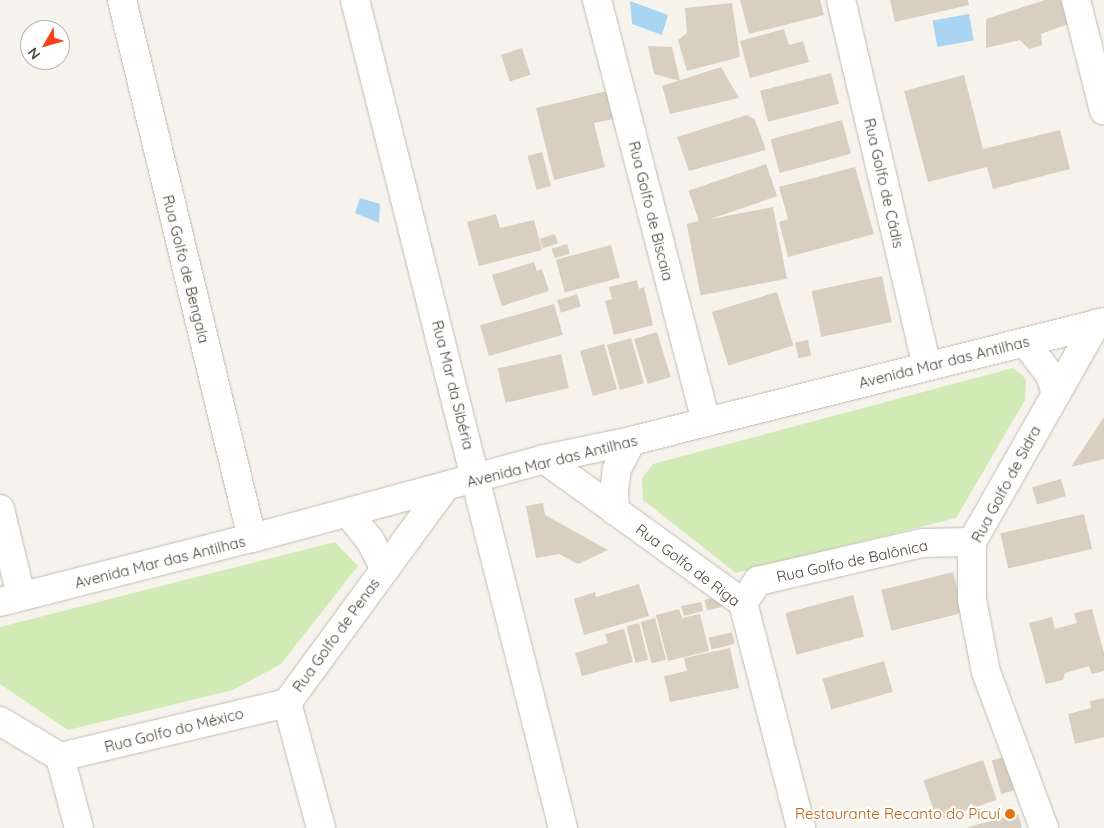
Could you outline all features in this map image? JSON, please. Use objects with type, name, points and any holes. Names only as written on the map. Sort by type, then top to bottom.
[{"type":"street","name":"Rua Golfo de Bengala","points":[[122,0],[252,538]]},
{"type":"street","name":"Rua Mar da Sibéria","points":[[355,0],[477,479],[563,828]]},
{"type":"street","name":"Rua Golfo de Biscaia","points":[[597,0],[706,422]]},
{"type":"street","name":"Rua Golfo de Cádis","points":[[841,0],[927,366]]},
{"type":"street","points":[[1076,0],[1104,111]]},
{"type":"street","name":"Avenida Mar das Antilhas","points":[[10,599],[348,513],[544,459],[631,441],[1100,323]]},
{"type":"street","name":"Rua Golfo de Sidra","points":[[1044,828],[986,672],[972,599],[972,542],[1056,394],[1100,323]]},
{"type":"street","points":[[1025,342],[1050,374],[1056,394]]},
{"type":"street","points":[[616,511],[614,492],[618,469],[631,441]]},
{"type":"street","name":"Rua Golfo de Riga","points":[[544,459],[743,603],[801,828]]},
{"type":"street","name":"Rua Golfo de Penas","points":[[320,828],[287,703],[445,487]]},
{"type":"street","points":[[0,509],[10,599]]},
{"type":"street","points":[[348,513],[370,540],[385,569]]},
{"type":"street","name":"Rua Golfo de Balônica","points":[[743,603],[758,581],[922,543],[972,542]]},
{"type":"street","name":"Rua Golfo do México","points":[[60,758],[287,703]]},
{"type":"street","points":[[0,721],[60,758],[79,828]]},
{"type":"green space","points":[[1013,368],[1026,379],[1025,400],[956,518],[736,573],[643,500],[642,478],[653,464]]},
{"type":"green space","points":[[335,542],[358,566],[281,664],[233,690],[68,730],[0,684],[0,627]]},
{"type":"water","points":[[630,1],[668,15],[662,35],[632,24]]},
{"type":"water","points":[[969,14],[974,41],[937,47],[933,20]]},
{"type":"water","points":[[360,198],[380,204],[379,223],[355,213]]},
{"type":"building","points":[[740,0],[820,0],[824,15],[749,34]]},
{"type":"building","points":[[890,0],[968,0],[969,5],[895,22]]},
{"type":"building","points":[[1045,0],[1061,0],[1068,24],[1041,34],[1042,45],[1029,49],[1020,40],[986,48],[986,19]]},
{"type":"building","points":[[732,3],[740,57],[687,71],[678,40],[687,33],[685,8]]},
{"type":"building","points":[[784,29],[789,45],[803,41],[809,62],[750,78],[740,41]]},
{"type":"building","points":[[648,46],[672,47],[680,81],[654,74]]},
{"type":"building","points":[[522,48],[531,75],[510,81],[501,55]]},
{"type":"building","points":[[721,67],[739,98],[670,114],[662,86]]},
{"type":"building","points":[[831,73],[839,104],[768,122],[760,91]]},
{"type":"building","points":[[964,75],[983,149],[1060,130],[1070,169],[993,189],[987,167],[928,182],[904,91]]},
{"type":"building","points":[[607,91],[614,119],[594,123],[605,167],[554,180],[536,108]]},
{"type":"building","points":[[747,115],[755,120],[766,150],[689,171],[677,137]]},
{"type":"building","points":[[842,120],[851,154],[780,173],[771,139]]},
{"type":"building","points":[[542,152],[551,186],[537,190],[528,156]]},
{"type":"building","points":[[766,164],[777,196],[700,223],[688,191]]},
{"type":"building","points":[[855,167],[874,234],[788,257],[779,222],[788,219],[779,187]]},
{"type":"building","points":[[773,207],[787,279],[701,295],[687,224]]},
{"type":"building","points":[[496,214],[500,228],[534,220],[542,250],[479,266],[467,222]]},
{"type":"building","points":[[555,234],[558,244],[543,248],[540,239]]},
{"type":"building","points":[[567,244],[570,254],[555,258],[552,249]]},
{"type":"building","points":[[611,245],[620,278],[565,293],[556,260]]},
{"type":"building","points":[[534,262],[537,271],[542,269],[549,291],[502,306],[492,275]]},
{"type":"building","points":[[882,276],[892,322],[821,337],[812,291]]},
{"type":"building","points":[[637,280],[639,289],[644,287],[653,325],[614,335],[605,301],[612,299],[609,287]]},
{"type":"building","points":[[777,292],[793,346],[728,365],[712,312]]},
{"type":"building","points":[[577,294],[581,306],[561,313],[557,300]]},
{"type":"building","points":[[554,304],[563,335],[489,356],[480,325]]},
{"type":"building","points":[[657,332],[671,377],[648,384],[634,339]]},
{"type":"building","points":[[631,338],[644,383],[620,390],[607,345]]},
{"type":"building","points":[[808,340],[811,356],[798,358],[795,342]]},
{"type":"building","points":[[604,344],[617,389],[593,396],[580,351]]},
{"type":"building","points":[[561,354],[569,388],[506,403],[498,369]]},
{"type":"building","points":[[1104,417],[1104,459],[1071,467]]},
{"type":"building","points":[[1061,479],[1066,496],[1037,505],[1032,487]]},
{"type":"building","points":[[543,503],[545,515],[608,550],[578,564],[559,554],[536,558],[526,506]]},
{"type":"building","points":[[1084,514],[1092,549],[1008,568],[1000,533]]},
{"type":"building","points":[[953,572],[963,613],[891,631],[881,590]]},
{"type":"building","points":[[639,584],[649,616],[584,635],[574,599],[595,592],[596,597]]},
{"type":"building","points":[[853,595],[864,637],[797,655],[785,613]]},
{"type":"building","points":[[719,596],[722,607],[707,611],[705,600]]},
{"type":"building","points":[[701,602],[703,611],[684,616],[681,606]]},
{"type":"building","points":[[679,609],[682,618],[700,614],[709,651],[668,661],[656,615]]},
{"type":"building","points":[[1092,609],[1104,653],[1104,671],[1092,674],[1089,666],[1065,673],[1063,680],[1046,684],[1029,623],[1052,617],[1055,629],[1077,623],[1074,613]]},
{"type":"building","points":[[655,618],[666,660],[652,663],[641,622]]},
{"type":"building","points":[[639,623],[648,660],[636,663],[626,626]]},
{"type":"building","points":[[624,629],[633,662],[582,676],[575,653],[608,643],[605,634]]},
{"type":"building","points":[[732,632],[735,644],[712,649],[709,638]]},
{"type":"building","points":[[730,648],[739,688],[670,702],[664,676],[687,671],[684,658]]},
{"type":"building","points":[[884,661],[893,692],[831,709],[822,679]]},
{"type":"building","points":[[1104,698],[1104,737],[1075,744],[1068,714],[1091,708],[1090,701]]},
{"type":"building","points":[[1007,756],[1017,790],[1001,794],[992,760]]},
{"type":"building","points":[[983,760],[997,800],[937,820],[923,781]]},
{"type":"building","points":[[1018,814],[1022,828],[968,828],[968,827]]},
{"type":"place","name":"Restaurante Recanto do Picuí","points":[[1010,814]]}]
